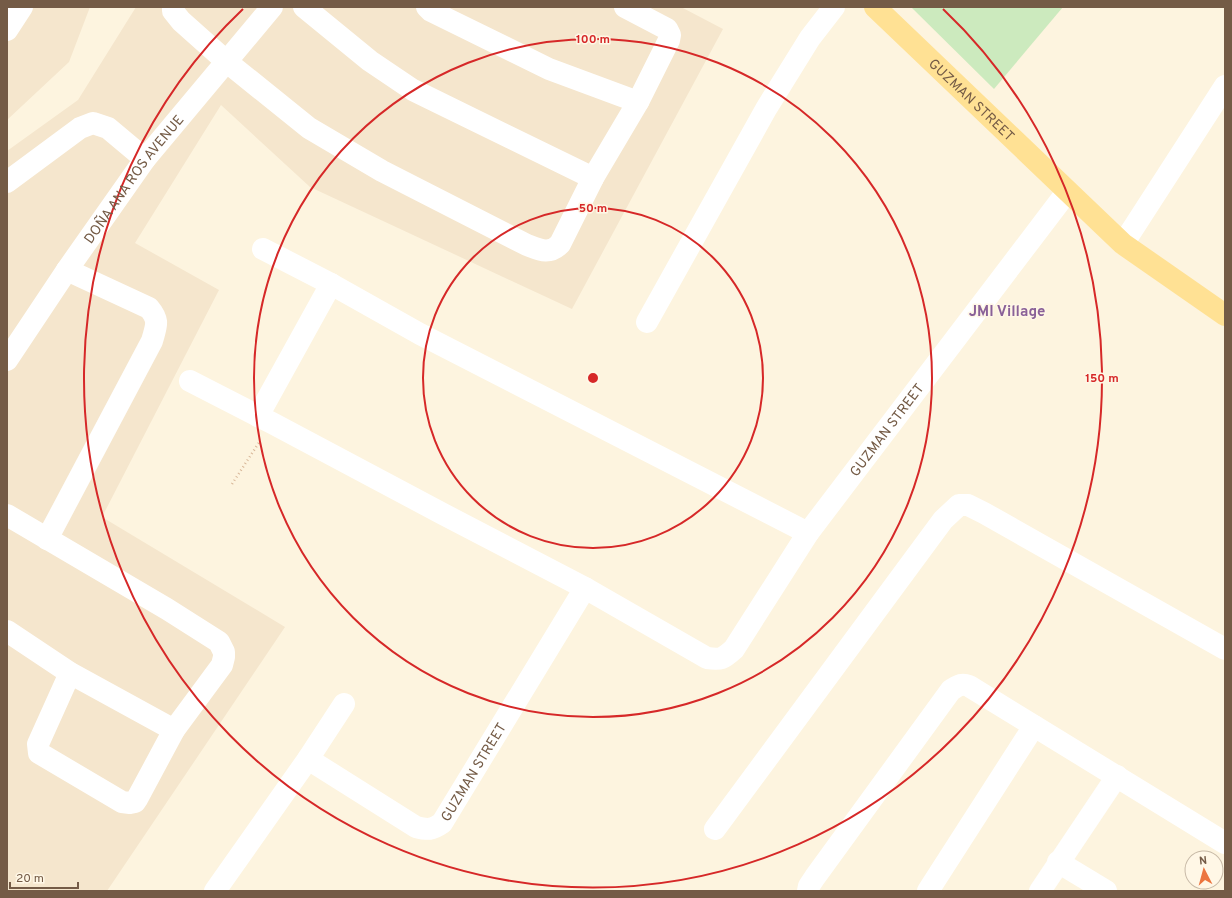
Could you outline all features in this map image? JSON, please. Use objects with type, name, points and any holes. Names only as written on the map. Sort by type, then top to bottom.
[{"type":"main road","name":"GUZMAN STREET","points":[[875,7],[1122,244],[1225,315]]},
{"type":"street","points":[[7,30],[22,7]]},
{"type":"street","points":[[173,7],[173,11],[181,21],[227,62],[309,128],[382,171],[540,251],[548,251],[556,248],[560,244],[593,178],[638,102],[669,40],[670,35],[667,29],[625,7]]},
{"type":"street","name":"DOÑA ANA ROS AVENUE","points":[[7,360],[67,270],[145,159],[272,7]]},
{"type":"street","points":[[304,7],[370,61],[413,90],[593,178]]},
{"type":"street","points":[[427,7],[432,11],[549,69],[638,102]]},
{"type":"street","points":[[647,322],[766,109],[810,38],[834,7]]},
{"type":"street","points":[[1122,244],[1225,86]]},
{"type":"street","points":[[7,182],[80,128],[93,124],[108,128],[145,159]]},
{"type":"street","name":"GUZMAN STREET","points":[[308,759],[416,826],[426,830],[435,828],[442,823],[585,588],[706,658],[724,658],[734,649],[808,533],[1068,192]]},
{"type":"street","points":[[262,249],[331,284],[420,334],[808,533]]},
{"type":"street","points":[[47,539],[152,341],[156,324],[155,315],[149,308],[67,270]]},
{"type":"street","points":[[265,419],[331,284]]},
{"type":"street","points":[[190,381],[585,588]]},
{"type":"street","points":[[715,829],[943,520],[959,505],[968,504],[1225,648]]},
{"type":"street","points":[[7,515],[218,642],[222,648],[224,656],[222,665],[174,730],[135,802],[130,803],[122,802],[39,753],[38,744],[70,673]]},
{"type":"street","points":[[7,631],[70,673],[174,730]]},
{"type":"street","points":[[808,891],[809,886],[815,877],[951,690],[964,684],[1225,843]]},
{"type":"street","points":[[215,891],[308,759],[344,704]]},
{"type":"street","points":[[928,891],[1034,726]]},
{"type":"street","points":[[1040,891],[1117,776]]},
{"type":"street","points":[[1058,862],[1106,891]]},
{"type":"path","points":[[232,484],[265,419]]},
{"type":"shaded area","points":[[7,7],[90,7],[69,62],[7,120]]},
{"type":"shaded area","points":[[136,7],[681,7],[723,29],[572,309],[310,187],[221,105],[135,243],[219,290],[102,517],[285,627],[107,891],[7,891],[7,151],[78,100]]},
{"type":"green space","points":[[911,7],[1063,7],[994,89]]},
{"type":"district","name":"JMI Village","points":[[1007,311]]}]
